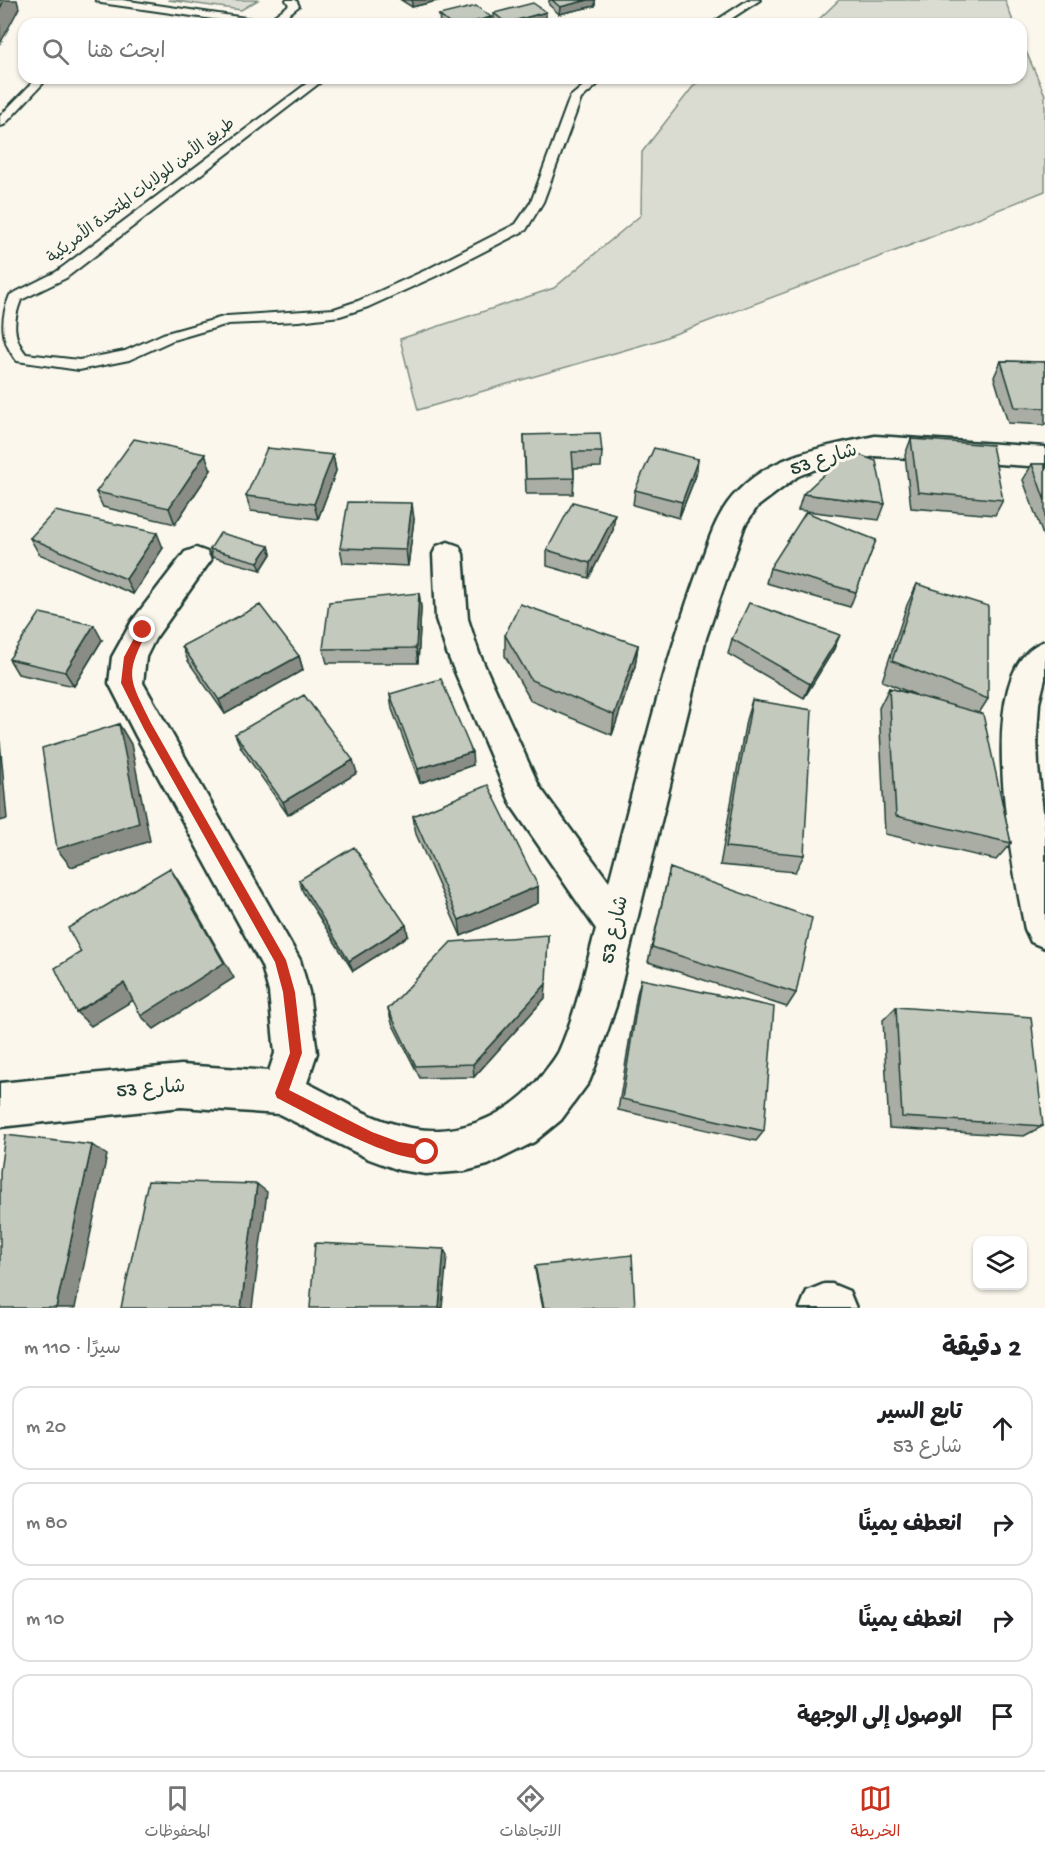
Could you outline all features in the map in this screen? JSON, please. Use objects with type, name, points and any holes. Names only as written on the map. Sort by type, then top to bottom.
[{"type":"street","name":"شارع 53","points":[[0,1105],[181,1086],[282,1093],[369,1137],[399,1148],[426,1152],[465,1149],[488,1143],[519,1127],[546,1105],[574,1066],[596,1006],[690,638],[731,522],[747,499],[788,469],[810,460],[875,446],[1045,457]]},
{"type":"street","points":[[448,554],[452,619],[463,653],[526,797],[616,926]]},
{"type":"street","points":[[196,560],[143,630],[129,657],[126,683],[280,960],[289,992],[296,1053],[282,1093]]},
{"type":"street","points":[[1045,654],[1029,674],[1021,711],[1020,774],[1035,881],[1045,929]]},
{"type":"street","points":[[824,1308],[832,1308]]},
{"type":"lane","points":[[101,0],[227,18]]},
{"type":"lane","points":[[277,18],[294,6],[291,0]]},
{"type":"lane","points":[[726,18],[754,0]]},
{"type":"lane","points":[[0,123],[38,84]]},
{"type":"lane","name":"طريق الأمن للولايات المتحدة الأمريكية","points":[[313,84],[61,275],[15,297],[6,319],[10,346],[22,358],[79,365],[129,355],[168,337],[227,320],[335,313],[363,304],[431,273],[521,227],[537,202],[576,98],[593,84]]},
{"type":"shaded area","points":[[168,0],[258,0],[241,10]]},
{"type":"shaded area","points":[[839,0],[1005,0],[1012,18],[820,18]]},
{"type":"shaded area","points":[[1027,54],[1045,95],[1045,191],[911,245],[656,341],[418,410],[400,339],[554,288],[641,215],[642,152],[695,84],[1027,84]]},
{"type":"building","points":[[552,0],[588,0],[560,7]]},
{"type":"building","points":[[533,3],[546,12],[524,18],[500,18],[494,13]]},
{"type":"building","points":[[476,6],[491,17],[443,18],[439,15]]},
{"type":"building","points":[[1001,361],[1045,362],[1045,408],[1015,407]]},
{"type":"building","points":[[600,433],[602,452],[572,452],[574,478],[526,479],[524,435]]},
{"type":"building","points":[[134,439],[205,454],[169,508],[96,492]]},
{"type":"building","points":[[911,439],[992,445],[1003,500],[918,492]]},
{"type":"building","points":[[267,448],[333,455],[314,504],[246,496]]},
{"type":"building","points":[[654,448],[698,459],[682,502],[635,490]]},
{"type":"building","points":[[849,451],[876,461],[885,504],[803,494]]},
{"type":"building","points":[[1032,464],[1045,464],[1045,501]]},
{"type":"building","points":[[348,502],[412,503],[406,550],[340,548]]},
{"type":"building","points":[[573,502],[615,514],[590,563],[547,550]]},
{"type":"building","points":[[55,511],[157,533],[126,579],[30,538]]},
{"type":"building","points":[[806,512],[876,540],[856,592],[770,568]]},
{"type":"building","points":[[220,533],[269,546],[258,562],[210,549]]},
{"type":"building","points":[[917,584],[988,606],[988,699],[892,661]]},
{"type":"building","points":[[419,593],[416,648],[323,649],[329,602]]},
{"type":"building","points":[[749,603],[840,635],[810,684],[732,639]]},
{"type":"building","points":[[520,604],[638,645],[614,715],[531,680],[505,635]]},
{"type":"building","points":[[260,605],[299,656],[219,700],[182,646]]},
{"type":"building","points":[[40,613],[94,625],[65,672],[9,659]]},
{"type":"building","points":[[441,679],[472,752],[418,769],[390,694]]},
{"type":"building","points":[[889,688],[983,714],[1011,843],[896,816]]},
{"type":"building","points":[[304,695],[353,760],[283,802],[235,734]]},
{"type":"building","points":[[752,700],[812,710],[804,855],[726,847]]},
{"type":"building","points":[[119,724],[139,823],[57,849],[42,748]]},
{"type":"building","points":[[488,785],[538,886],[459,920],[413,816]]},
{"type":"building","points":[[354,847],[406,925],[349,961],[299,880]]},
{"type":"building","points":[[170,868],[224,963],[141,1016],[124,983],[76,1012],[55,968],[81,952],[68,928]]},
{"type":"building","points":[[670,868],[812,918],[796,993],[652,947]]},
{"type":"building","points":[[548,935],[546,984],[473,1064],[416,1066],[388,1009],[451,942]]},
{"type":"building","points":[[641,979],[774,1007],[764,1131],[622,1099]]},
{"type":"building","points":[[896,1007],[1031,1017],[1043,1126],[902,1117]]},
{"type":"building","points":[[5,1135],[92,1145],[56,1308],[0,1308],[0,1172]]},
{"type":"building","points":[[148,1181],[257,1184],[241,1308],[121,1308]]},
{"type":"building","points":[[315,1243],[444,1249],[439,1308],[310,1308]]},
{"type":"building","points":[[632,1255],[635,1308],[544,1308],[535,1266]]},
{"type":"route","points":[[143,630],[129,657],[126,683],[280,960],[293,1015],[296,1053],[282,1093],[369,1137],[399,1148],[426,1152]]}]
